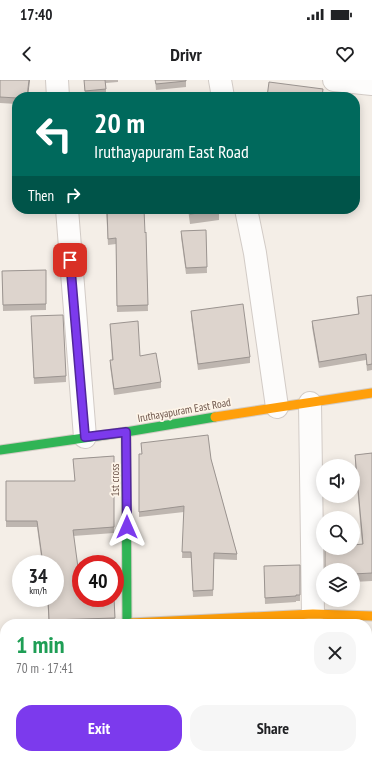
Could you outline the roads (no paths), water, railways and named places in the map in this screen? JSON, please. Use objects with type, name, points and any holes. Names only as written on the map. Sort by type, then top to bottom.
[{"type":"street","points":[[57,80],[58,92]]},
{"type":"street","points":[[220,80],[222,92]]},
{"type":"street","points":[[334,80],[372,84]]},
{"type":"street","points":[[66,214],[85,437]]},
{"type":"street","points":[[247,214],[255,253],[277,407]]},
{"type":"street","name":"Iruthayapuram East Road","points":[[0,450],[126,432],[372,393]]},
{"type":"street","points":[[310,403],[313,614]]},
{"type":"street","name":"1st cross","points":[[126,432],[127,619]]},
{"type":"street","points":[[210,619],[313,614],[372,616]]}]
